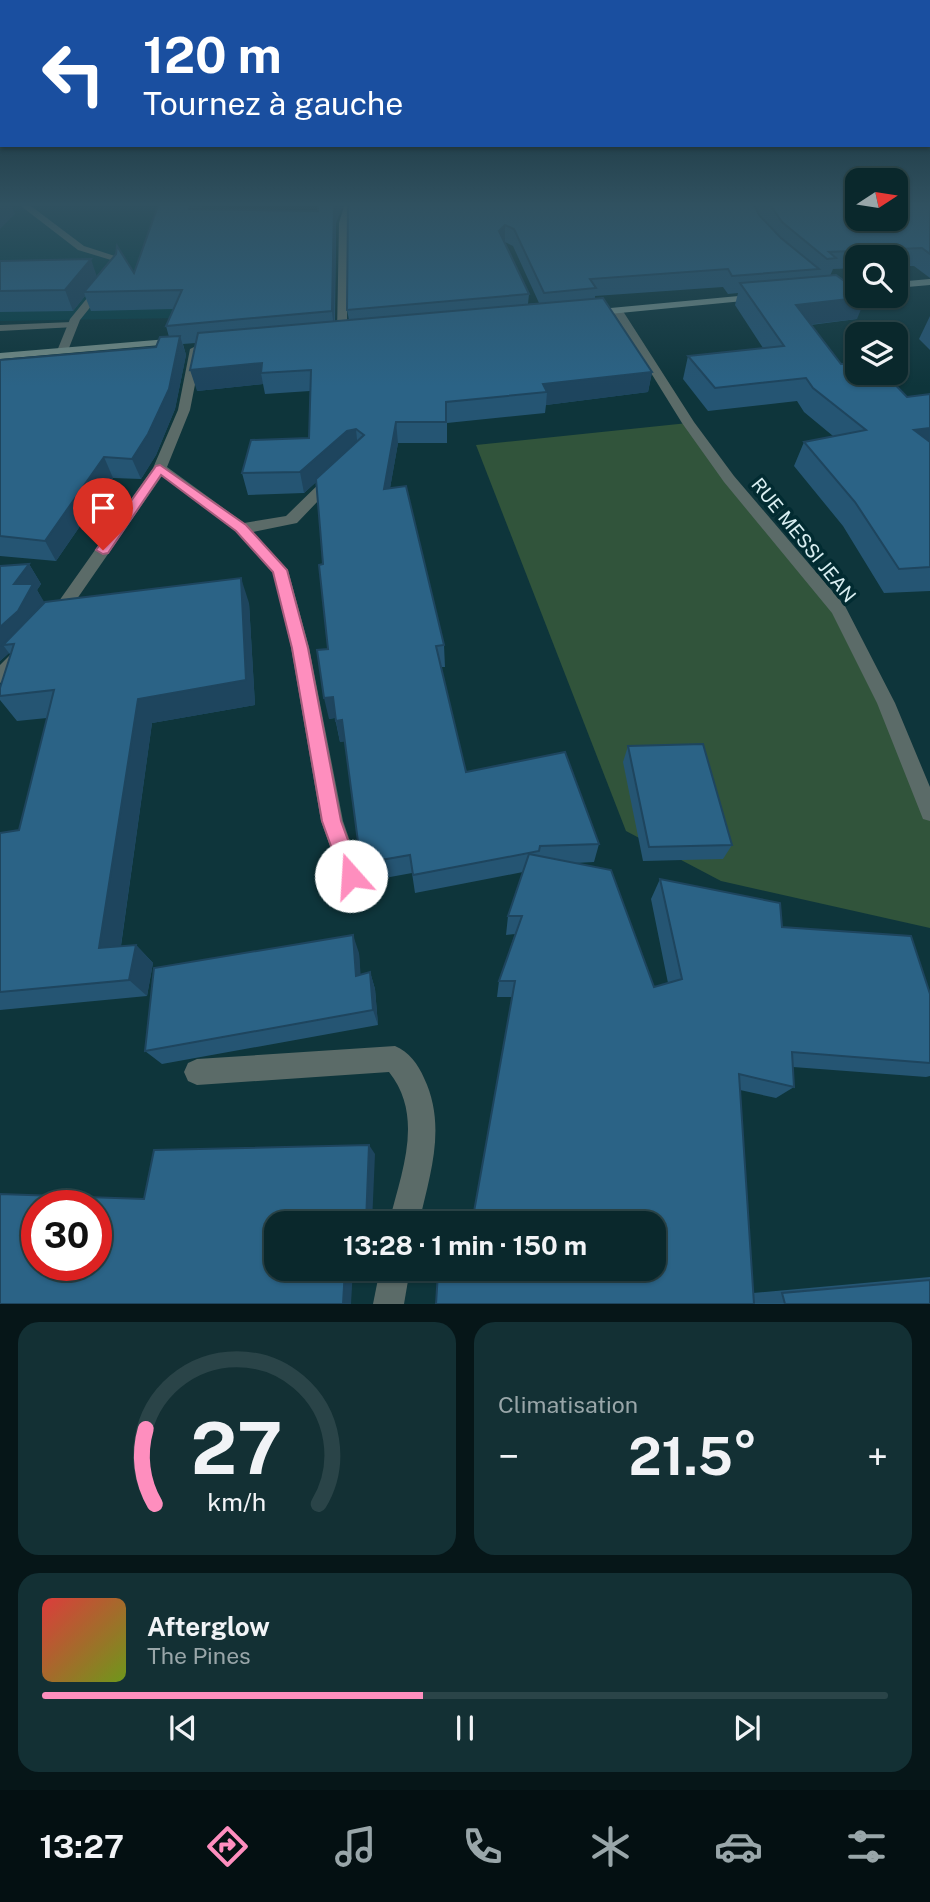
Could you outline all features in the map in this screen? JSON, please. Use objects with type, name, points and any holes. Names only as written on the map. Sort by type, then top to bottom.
[{"type":"main road","points":[[908,284],[930,282]]},
{"type":"main road","points":[[578,314],[775,296]]},
{"type":"main road","points":[[328,334],[347,332]]},
{"type":"main road","points":[[0,356],[202,346]]},
{"type":"main road","points":[[0,366],[202,346]]},
{"type":"street","points":[[63,351],[72,326],[115,270],[116,264]]},
{"type":"street","points":[[345,264],[347,332]]},
{"type":"street","name":"RUE MESSI JEAN","points":[[617,310],[688,423],[729,479],[839,610],[886,703],[930,812]]},
{"type":"street","points":[[0,676],[41,635],[160,468],[184,410],[202,346]]},
{"type":"street","points":[[241,528],[287,522],[302,513],[309,500],[347,465]]},
{"type":"street","points":[[160,468],[241,528],[280,570],[300,648],[332,821],[351,876]]},
{"type":"street","points":[[197,1072],[395,1059],[418,1088],[425,1117],[406,1211]]},
{"type":"street","points":[[388,1304],[393,1281]]},
{"type":"lane","points":[[0,328],[72,326]]},
{"type":"shaded area","points":[[0,264],[199,264],[181,318],[0,321]]},
{"type":"green space","points":[[688,423],[839,610],[930,812],[930,928],[721,881],[626,831],[476,445]]},
{"type":"building","points":[[0,264],[87,264],[65,290],[0,291]]},
{"type":"building","points":[[108,264],[128,264],[134,273],[137,264],[333,264],[332,311],[166,326],[182,290],[84,292]]},
{"type":"building","points":[[347,264],[515,264],[529,294],[347,310]]},
{"type":"building","points":[[530,264],[813,264],[819,269],[732,276],[728,269],[590,279],[596,288],[544,293]]},
{"type":"building","points":[[836,275],[845,282],[845,299],[796,305],[841,364],[845,364],[845,385],[896,385],[907,397],[930,394],[930,428],[914,430],[930,442],[930,567],[899,569],[855,502],[804,442],[866,430],[813,388],[806,378],[715,388],[688,356],[784,346],[740,283]]},
{"type":"building","points":[[603,298],[652,372],[543,384],[547,392],[446,402],[446,422],[396,422],[384,489],[406,486],[444,645],[436,646],[466,772],[565,752],[599,844],[540,846],[539,851],[413,875],[410,855],[358,864],[360,857],[342,720],[336,721],[333,697],[324,698],[317,650],[328,649],[319,565],[323,564],[316,479],[364,435],[356,429],[347,431],[300,472],[242,473],[251,440],[309,438],[311,370],[261,373],[262,363],[190,370],[198,333]]},
{"type":"building","points":[[180,336],[169,389],[148,434],[132,459],[104,457],[45,541],[0,536],[0,360],[156,347],[160,337]]},
{"type":"building","points":[[29,564],[14,584],[33,584],[18,611],[0,627],[0,566]]},
{"type":"building","points":[[241,578],[246,680],[138,699],[99,948],[136,945],[129,980],[0,992],[0,833],[19,830],[54,690],[0,696],[14,644],[3,645],[45,602]]},
{"type":"building","points":[[703,744],[732,845],[649,847],[628,746]]},
{"type":"building","points":[[529,854],[611,870],[654,987],[682,979],[660,879],[780,903],[782,927],[911,936],[930,994],[930,1063],[792,1052],[794,1087],[739,1074],[754,1304],[436,1304],[437,1281],[666,1281],[666,1211],[474,1211],[515,981],[499,981],[522,916],[508,916]]},
{"type":"building","points":[[353,935],[356,976],[370,972],[373,1010],[145,1051],[154,968]]},
{"type":"building","points":[[369,1145],[366,1211],[264,1211],[264,1281],[344,1281],[343,1304],[0,1304],[0,1194],[21,1195],[21,1281],[112,1281],[112,1198],[144,1199],[154,1150]]},
{"type":"building","points":[[930,1280],[930,1304],[785,1304],[782,1293]]},
{"type":"route","points":[[103,550],[160,468],[241,528],[280,570],[300,648],[332,821],[351,876]]}]
